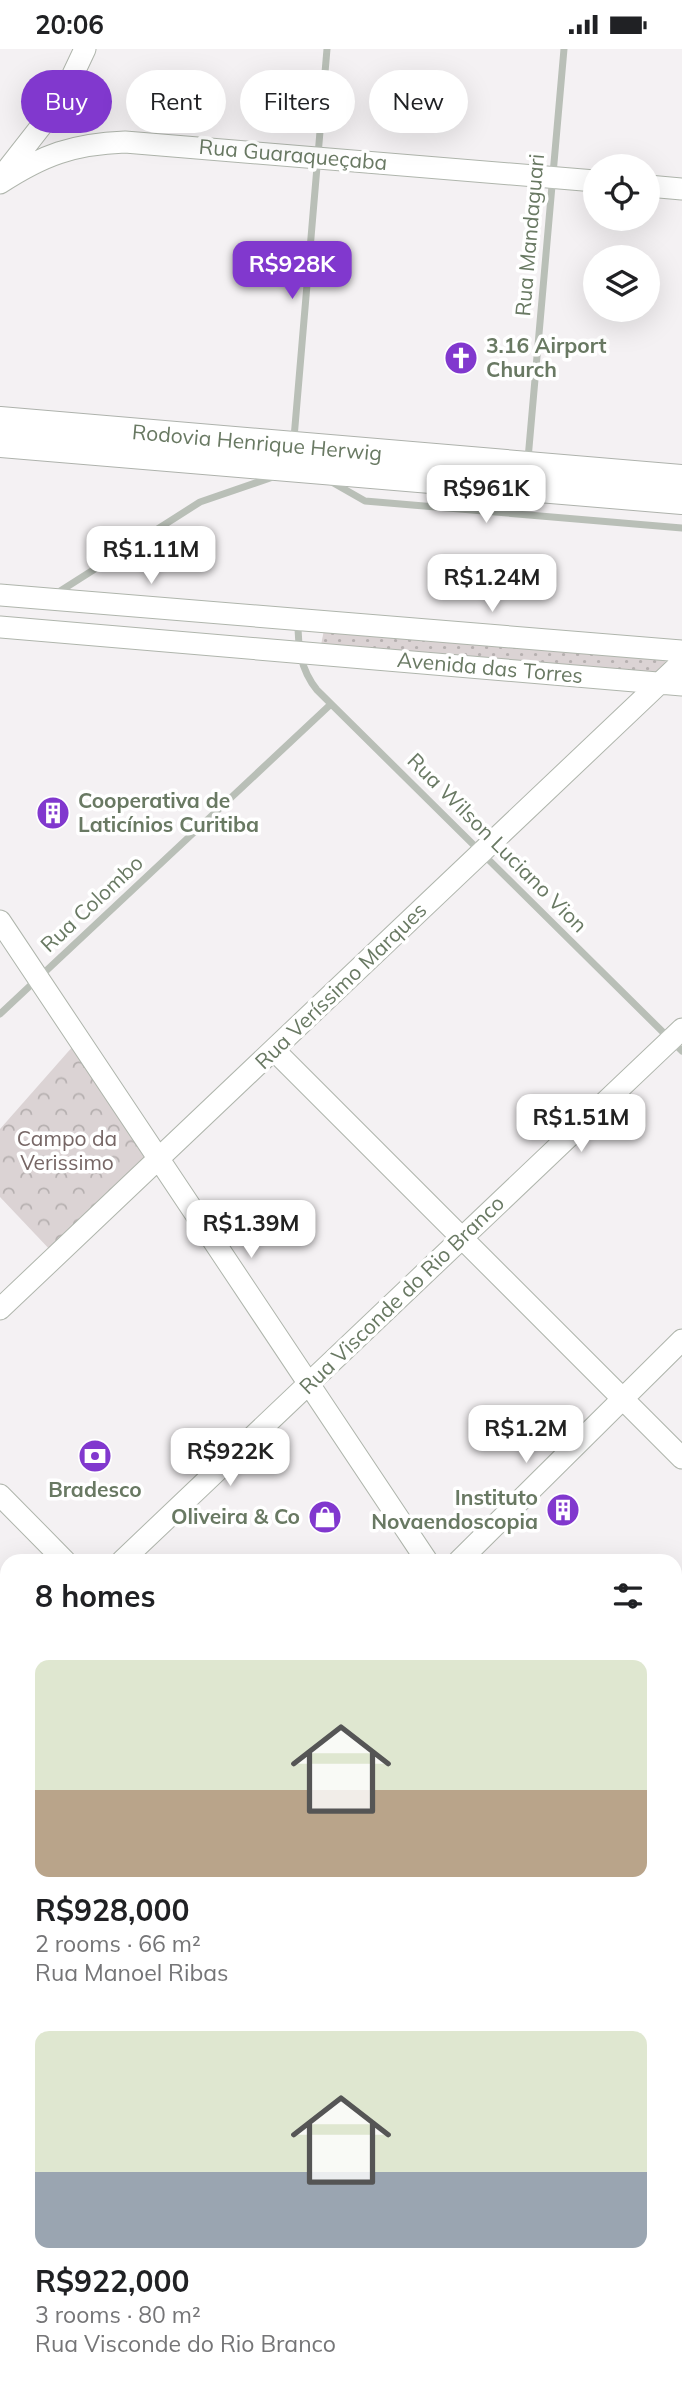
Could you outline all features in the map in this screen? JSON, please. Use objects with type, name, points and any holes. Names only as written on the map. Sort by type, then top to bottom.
[{"type":"highway","name":"Rodovia Henrique Herwig","points":[[0,421],[682,500]]},
{"type":"highway","name":"Rodovia Henrique Herwig","points":[[0,443],[528,466],[682,479]]},
{"type":"main road","points":[[0,178],[36,137],[60,102],[85,49]]},
{"type":"main road","name":"Rua Guaraqueçaba","points":[[0,183],[44,157],[69,148],[97,143],[156,144],[583,180]]},
{"type":"main road","points":[[660,187],[682,189]]},
{"type":"main road","name":"Avenida das Torres","points":[[0,595],[682,651]]},
{"type":"main road","name":"Avenida das Torres","points":[[0,627],[682,685]]},
{"type":"main road","name":"Rua Veríssimo Marques","points":[[0,1310],[682,662]]},
{"type":"main road","points":[[0,921],[422,1554]]},
{"type":"main road","name":"Rua Visconde do Rio Branco","points":[[129,1554],[462,1238],[678,1040]]},
{"type":"main road","points":[[274,1049],[682,1458]]},
{"type":"main road","points":[[466,1554],[682,1340]]},
{"type":"main road","points":[[0,1495],[58,1554]]},
{"type":"street","points":[[300,457],[327,49]]},
{"type":"street","name":"Rua Mandaguari","points":[[528,466],[564,49]]},
{"type":"street","points":[[300,457],[365,501],[682,528]]},
{"type":"street","points":[[47,599],[200,502],[250,483],[300,457]]},
{"type":"street","points":[[298,619],[298,652]]},
{"type":"street","name":"Rua Wilson Luciano Vion","points":[[298,652],[310,680],[331,704],[678,1040]]},
{"type":"street","name":"Rua Colombo","points":[[0,1014],[331,704]]},
{"type":"green space","points":[[324,630],[667,658],[658,678],[321,645]]},
{"type":"green space","name":"Campo da Verissimo","points":[[74,1045],[150,1159],[53,1253],[0,1197],[0,1129]]},
{"type":"place","name":"3.16 Airport Church","points":[[461,358]]},
{"type":"place","name":"Cooperativa de Laticínios Curitiba","points":[[53,813]]},
{"type":"place","name":"Bradesco","points":[[95,1456]]},
{"type":"place","name":"Instituto Novaendoscopia","points":[[563,1510]]},
{"type":"place","name":"Oliveira & Co","points":[[325,1517]]}]
